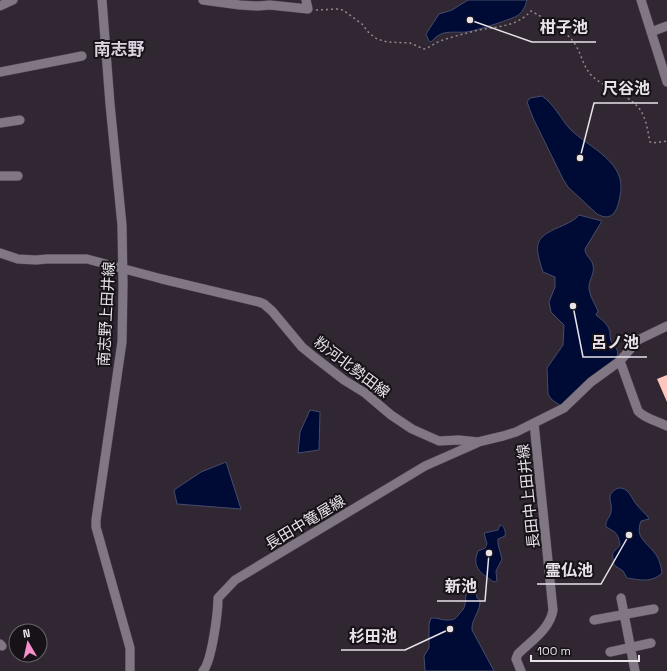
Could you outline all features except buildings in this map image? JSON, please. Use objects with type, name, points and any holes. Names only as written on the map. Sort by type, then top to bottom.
[{"type":"street","points":[[0,6],[13,0]]},
{"type":"street","name":"南志野上田井線","points":[[102,0],[110,104],[122,225],[123,268],[122,342],[96,527],[130,648],[130,671]]},
{"type":"street","points":[[203,0],[258,6],[307,4]]},
{"type":"street","points":[[641,0],[667,82]]},
{"type":"street","points":[[651,32],[667,26]]},
{"type":"street","points":[[0,72],[82,56]]},
{"type":"street","points":[[0,123],[20,120]]},
{"type":"street","points":[[0,176],[18,176]]},
{"type":"street","name":"粉河北勢田線","points":[[0,253],[18,259],[87,259],[264,304],[272,311],[302,347],[313,356],[344,380],[365,393],[391,415],[412,429],[439,441],[460,440],[478,442],[503,436],[564,408],[591,382],[620,361],[638,340],[667,326]]},
{"type":"street","points":[[620,361],[638,412],[642,416],[667,426]]},
{"type":"street","name":"長田中上田井線","points":[[521,671],[516,659],[518,654],[547,626],[552,618],[553,610],[534,423]]},
{"type":"street","name":"長田中篭屋線","points":[[203,671],[206,668],[210,652],[218,608],[218,598],[235,580],[425,466],[478,442]]},
{"type":"street","points":[[621,598],[635,671]]},
{"type":"street","points":[[594,620],[654,608]]},
{"type":"street","points":[[610,652],[652,643]]},
{"type":"path","points":[[307,4],[316,10],[343,10],[362,24],[369,33],[377,39],[387,42],[410,43],[424,49],[443,40],[517,22],[524,19],[531,12],[558,28],[575,43],[585,68],[592,77],[638,106],[643,114],[650,142],[667,141]]},
{"type":"water","points":[[468,0],[527,0],[522,11],[513,18],[466,32],[443,33],[431,42],[429,41],[426,34],[439,14],[452,10]]},
{"type":"water","points":[[542,96],[554,107],[570,129],[613,165],[621,184],[618,204],[614,213],[610,216],[604,217],[597,214],[568,187],[563,179],[533,118],[527,102],[530,98]]},
{"type":"water","points":[[579,215],[602,221],[585,249],[593,268],[589,290],[598,311],[596,315],[608,327],[611,341],[618,354],[615,361],[561,406],[551,399],[548,394],[547,368],[563,345],[564,325],[551,312],[549,302],[555,287],[555,277],[543,272],[538,254],[538,247],[542,237],[547,233],[572,221]]},
{"type":"water","points":[[310,410],[320,412],[319,450],[298,453],[300,432]]},
{"type":"water","points":[[226,462],[241,509],[177,504],[174,490],[201,472]]},
{"type":"water","points":[[618,488],[625,489],[627,491],[649,519],[641,521],[639,531],[642,538],[656,554],[662,573],[650,580],[627,578],[623,571],[614,565],[613,554],[620,545],[616,533],[606,527],[606,525],[611,512],[610,496],[611,493]]},
{"type":"water","points":[[500,525],[504,527],[505,536],[498,539],[502,559],[496,571],[497,581],[494,582],[479,570],[476,557],[478,551],[485,548],[487,544],[484,533],[498,530]]},
{"type":"water","points":[[471,588],[476,592],[477,598],[480,600],[472,630],[494,671],[425,671],[424,656],[429,648],[429,624],[431,618],[453,620],[464,608],[468,589]]},
{"type":"place","name":"柑子池","points":[[470,20]]},
{"type":"place","name":"尺谷池","points":[[580,158]]},
{"type":"place","name":"呂ノ池","points":[[573,306]]},
{"type":"place","name":"霊仏池","points":[[629,535]]},
{"type":"place","name":"新池","points":[[489,553]]},
{"type":"place","name":"杉田池","points":[[450,629]]},
{"type":"district","name":"南志野","points":[[119,49]]}]
